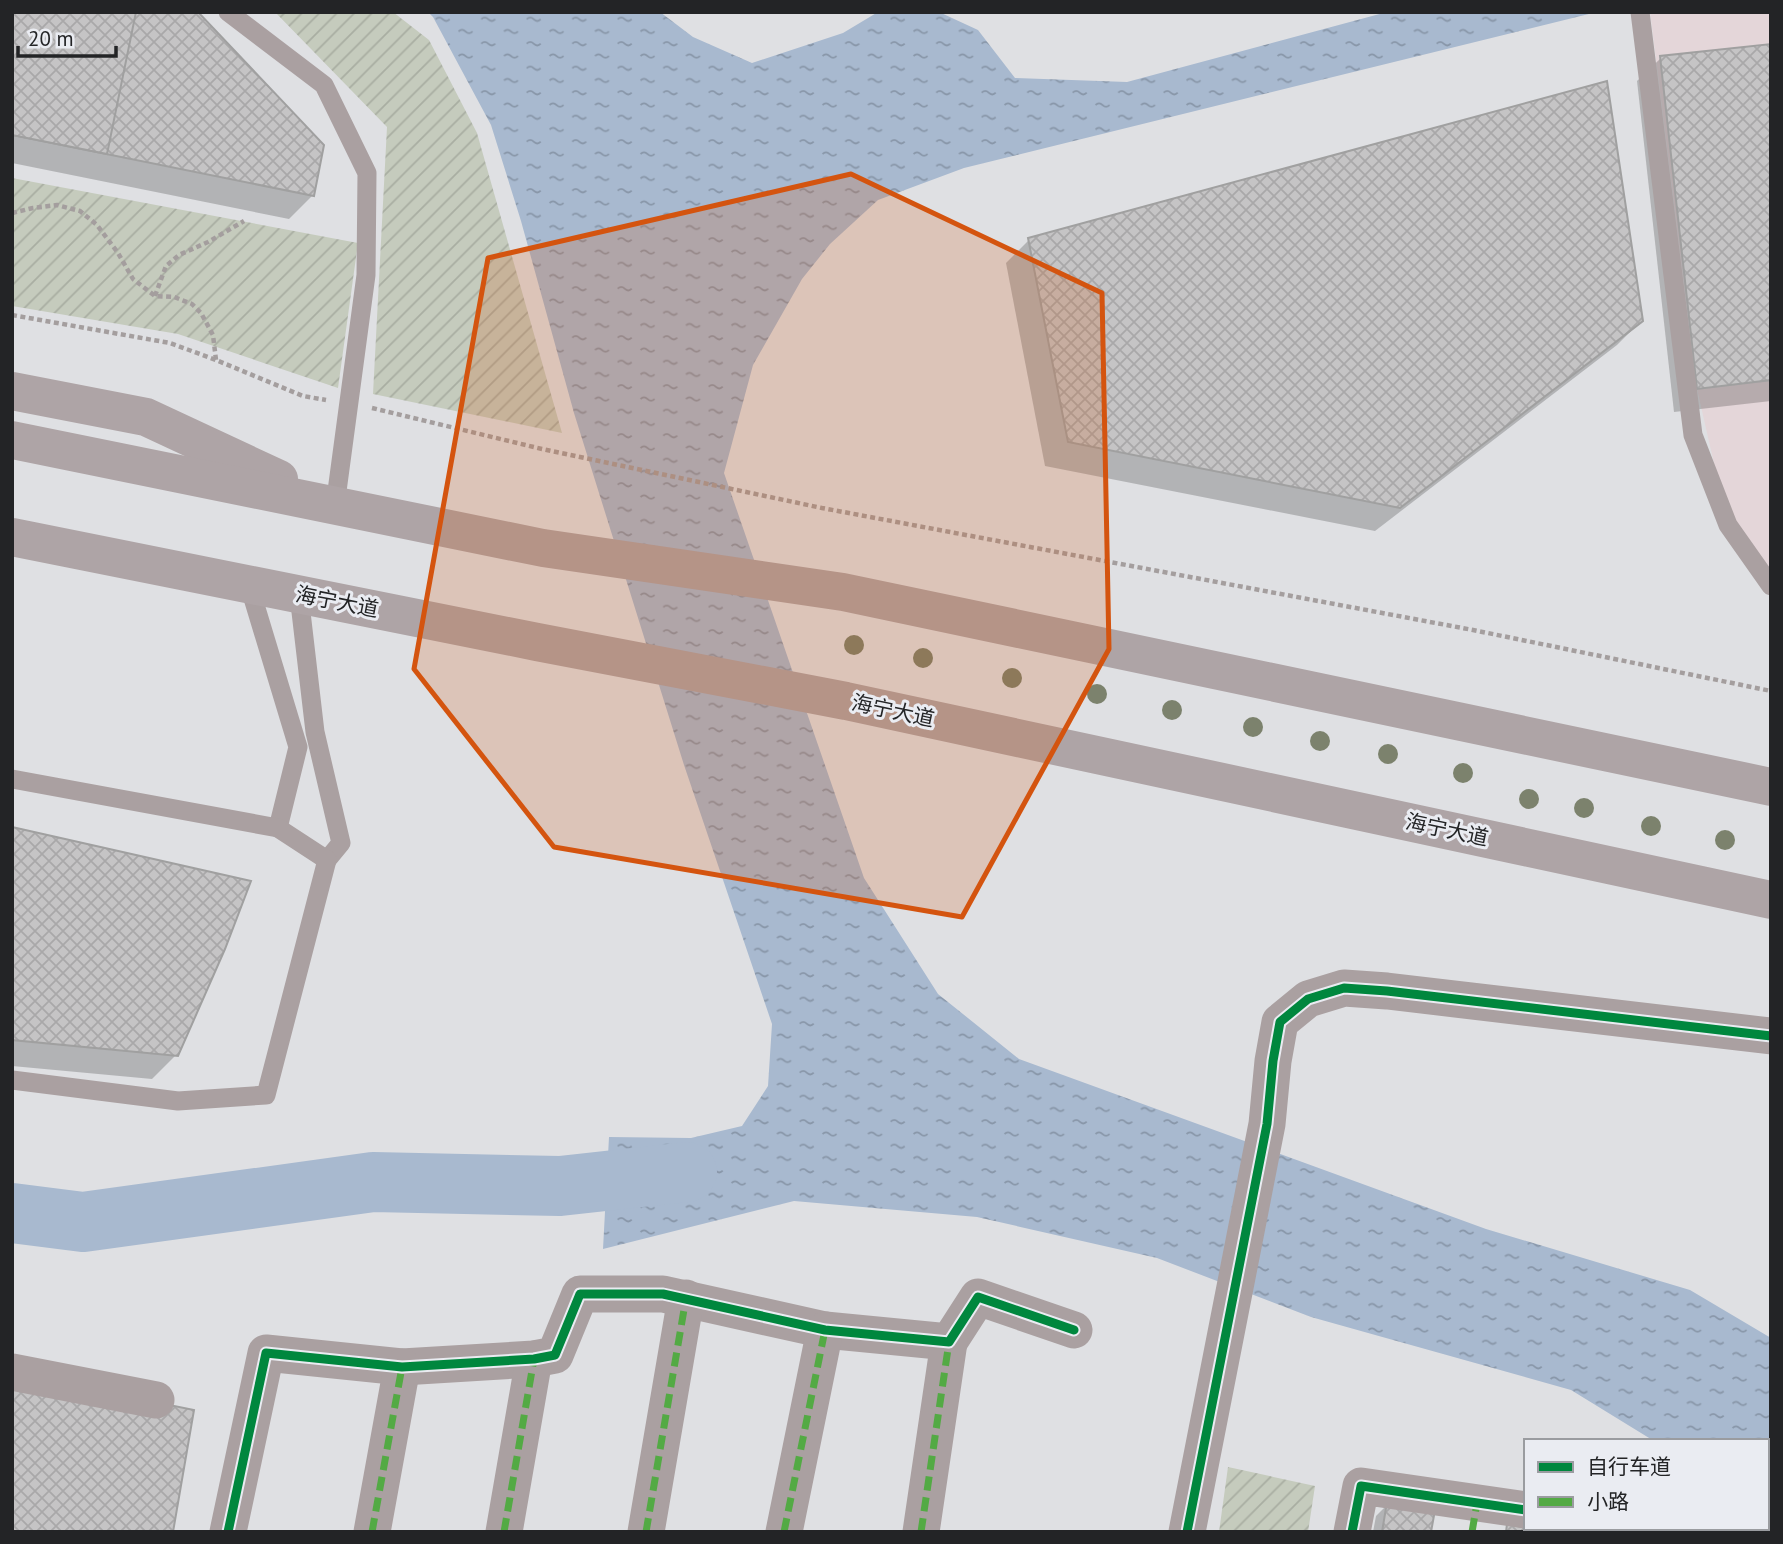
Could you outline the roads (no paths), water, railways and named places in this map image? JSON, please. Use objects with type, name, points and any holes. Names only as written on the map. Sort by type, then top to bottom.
[{"type":"highway","points":[[12,391],[146,416],[335,506]]},
{"type":"highway","points":[[12,440],[543,548],[843,592],[1771,787]]},
{"type":"highway","name":"海宁大道","points":[[12,537],[846,701],[1771,900]]},
{"type":"street","points":[[1186,1532],[1267,1124],[1280,1022],[1308,999],[1344,988],[1387,990],[1771,1036]]},
{"type":"street","points":[[228,1532],[266,1353],[402,1367],[534,1359],[555,1355],[580,1294],[663,1294],[825,1331],[949,1342]]},
{"type":"street","points":[[921,1532],[949,1342],[978,1297],[1074,1329]]},
{"type":"street","points":[[646,1532],[685,1298]]},
{"type":"street","points":[[784,1532],[825,1331]]},
{"type":"street","points":[[504,1532],[534,1359]]},
{"type":"street","points":[[372,1532],[402,1367]]},
{"type":"street","points":[[12,1372],[156,1400]]},
{"type":"street","points":[[1352,1532],[1361,1486],[1475,1518],[1524,1510]]},
{"type":"lane","points":[[228,12],[324,85],[367,173],[366,275],[335,506]]},
{"type":"lane","points":[[1641,19],[1693,435],[1728,525],[1771,586]]},
{"type":"lane","points":[[249,585],[298,747],[278,828]]},
{"type":"lane","points":[[12,1080],[178,1101],[266,1095],[327,860],[341,843],[314,732],[299,594]]},
{"type":"lane","points":[[12,779],[278,828],[327,860]]},
{"type":"water","points":[[428,12],[660,12],[693,37],[752,63],[843,33],[878,12],[939,12],[978,30],[1015,78],[1127,82],[1387,12],[1597,12],[964,168],[878,200],[830,244],[802,279],[753,365],[724,473],[864,878],[938,994],[1019,1059],[1486,1229],[1690,1290],[1771,1338],[1771,1522],[1769,1439],[1651,1439],[1571,1390],[1311,1317],[1157,1258],[977,1217],[794,1201],[603,1249],[609,1137],[691,1138],[742,1126],[768,1086],[772,1024],[684,765],[574,413],[521,221],[491,125]]},
{"type":"waterway","points":[[12,1213],[83,1222],[373,1182],[560,1186],[687,1172]]}]
